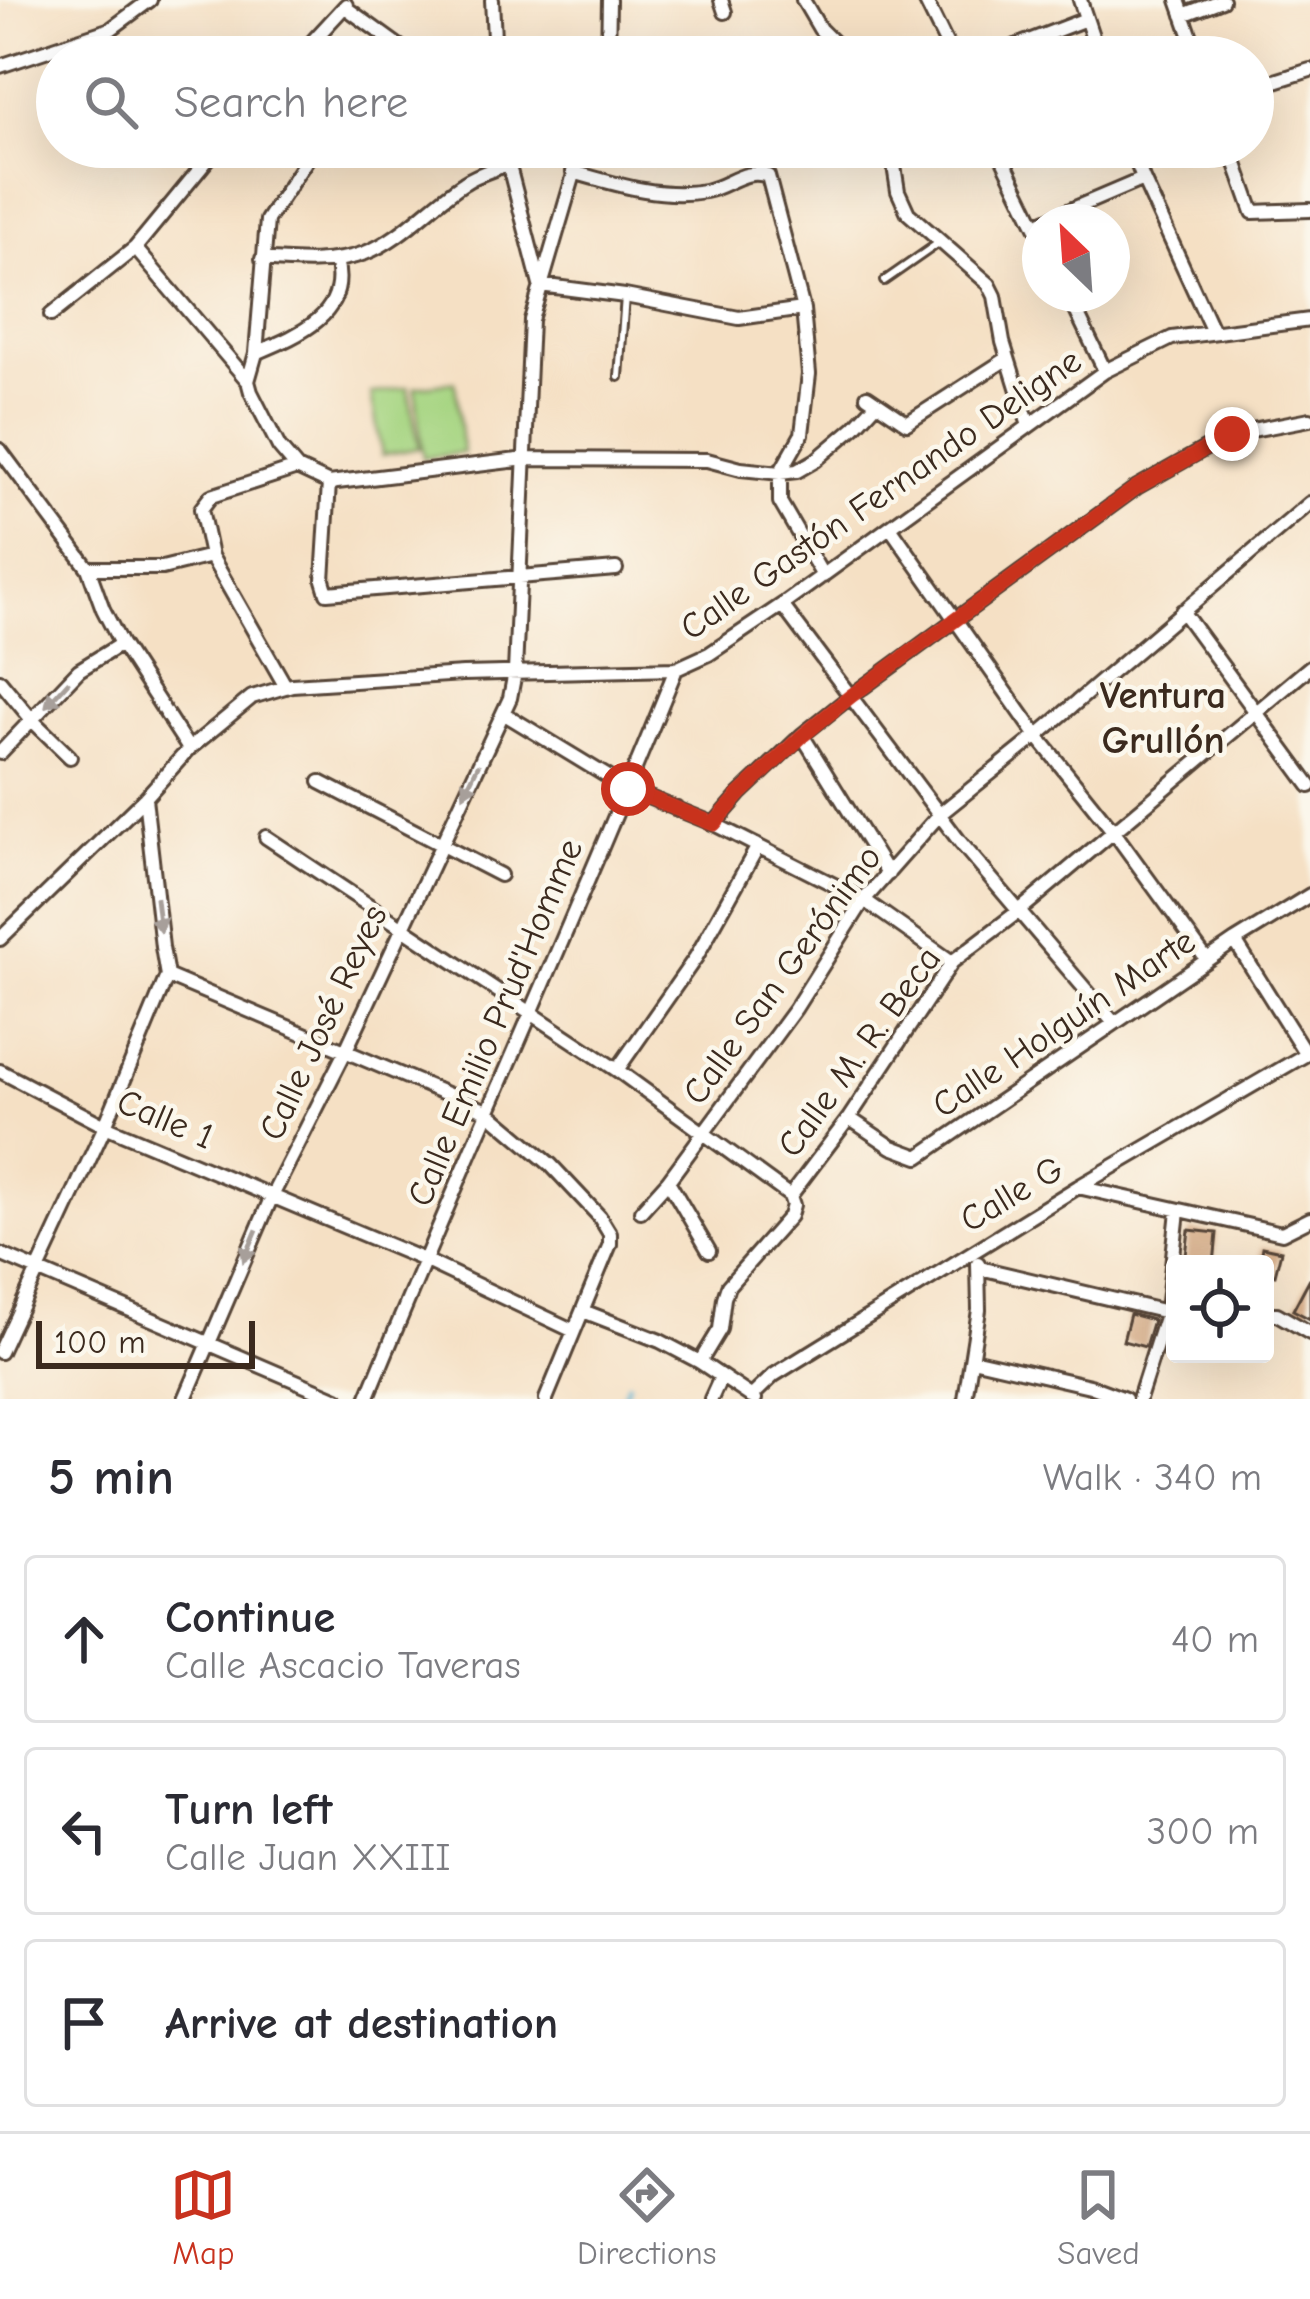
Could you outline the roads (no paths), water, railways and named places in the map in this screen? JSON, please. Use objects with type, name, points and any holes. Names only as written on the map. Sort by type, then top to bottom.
[{"type":"street","points":[[90,36],[111,29],[151,0]]},
{"type":"street","points":[[492,0],[494,36]]},
{"type":"street","points":[[608,36],[609,0]]},
{"type":"street","points":[[803,0],[827,36]]},
{"type":"street","points":[[926,0],[943,36]]},
{"type":"street","points":[[1080,0],[1092,36]]},
{"type":"street","points":[[1178,0],[1191,36]]},
{"type":"street","points":[[1184,15],[1222,0]]},
{"type":"street","points":[[317,36],[346,4],[386,36]]},
{"type":"street","points":[[1043,36],[1086,20]]},
{"type":"street","points":[[0,66],[36,54]]},
{"type":"street","points":[[1274,81],[1310,70]]},
{"type":"street","points":[[51,315],[135,248],[201,168]]},
{"type":"street","points":[[248,382],[256,353],[267,220],[301,168]]},
{"type":"street","points":[[262,260],[336,260],[368,252],[467,180],[497,168]]},
{"type":"street","points":[[508,168],[540,285],[739,318],[803,309]]},
{"type":"street","name":"Calle José Reyes","points":[[185,1399],[272,1196],[346,1050],[510,698],[531,320],[574,168]]},
{"type":"street","points":[[760,168],[761,173]]},
{"type":"street","points":[[895,168],[902,203],[922,227],[989,284],[1028,426]]},
{"type":"street","points":[[1008,168],[1027,204]]},
{"type":"street","points":[[1138,168],[1214,332]]},
{"type":"street","points":[[1237,168],[1252,212],[1310,211]]},
{"type":"street","points":[[573,172],[629,188],[680,194],[713,189],[750,172],[768,176],[803,309],[809,374],[802,434],[780,473],[780,502],[823,576]]},
{"type":"street","points":[[1087,204],[1142,179]]},
{"type":"street","points":[[135,248],[248,382],[279,447],[297,468],[329,483],[526,459],[707,460],[741,469],[797,471],[855,428],[872,400],[907,423],[1008,358]]},
{"type":"street","points":[[256,353],[307,328],[330,309],[340,288],[336,260]]},
{"type":"street","points":[[1077,312],[1105,371]]},
{"type":"street","name":"Calle Gastón Fernando Deligne","points":[[0,939],[189,749],[252,697],[286,687],[515,672],[676,669],[709,654],[782,605],[1105,371],[1172,338],[1310,320]]},
{"type":"street","points":[[714,824],[802,736],[851,696],[1137,487],[1232,434],[1310,419]]},
{"type":"street","points":[[0,450],[88,568],[121,644],[189,749]]},
{"type":"street","points":[[286,687],[211,556],[201,509],[211,496],[297,468]]},
{"type":"street","points":[[329,483],[323,580],[327,593],[616,569]]},
{"type":"street","name":"Calle San Gerónimo","points":[[640,1211],[795,1009],[864,900],[940,814],[1310,503]]},
{"type":"street","points":[[890,527],[1037,736],[1207,960]]},
{"type":"street","points":[[88,568],[162,568],[211,556]]},
{"type":"street","points":[[782,605],[940,814],[1114,1024]]},
{"type":"street","points":[[1182,611],[1310,786]]},
{"type":"street","points":[[0,753],[79,670],[121,644]]},
{"type":"street","name":"Calle M. R. Beca","points":[[700,1362],[720,1329],[728,1286],[790,1216],[790,1196],[849,1118],[952,962],[1310,667]]},
{"type":"street","name":"Calle Emilio Prud'Homme","points":[[367,1399],[676,669]]},
{"type":"street","points":[[0,681],[70,757]]},
{"type":"street","points":[[503,713],[628,789],[714,824],[864,900],[952,962]]},
{"type":"street","points":[[802,736],[888,874]]},
{"type":"street","points":[[320,782],[500,875]]},
{"type":"street","points":[[0,1352],[105,1126],[167,976],[145,798]]},
{"type":"street","points":[[266,836],[617,1070],[790,1196]]},
{"type":"street","points":[[617,1070],[696,957],[758,846]]},
{"type":"street","name":"Calle Holguín Marte","points":[[849,1118],[892,1148],[919,1156],[1235,940],[1310,895]]},
{"type":"street","points":[[1235,940],[1308,1053]]},
{"type":"street","points":[[167,976],[487,1111],[551,1165],[599,1216],[610,1234],[610,1244],[546,1399]]},
{"type":"street","name":"Calle G","points":[[753,1398],[774,1375],[974,1250],[1308,1053]]},
{"type":"street","name":"Calle 1","points":[[0,1071],[105,1126],[424,1260],[574,1331]]},
{"type":"street","points":[[668,1180],[710,1251]]},
{"type":"street","points":[[1078,1187],[1282,1234],[1310,1219]]},
{"type":"street","points":[[1175,1255],[1178,1211]]},
{"type":"street","points":[[965,1399],[979,1310],[980,1268],[974,1250]]},
{"type":"street","points":[[0,1255],[338,1399]]},
{"type":"street","points":[[980,1268],[1166,1311]]},
{"type":"street","points":[[583,1311],[660,1341],[753,1398]]},
{"type":"street","points":[[1274,1314],[1310,1333]]},
{"type":"street","points":[[1139,1399],[1166,1326]]},
{"type":"street","points":[[972,1359],[1090,1386],[1125,1399]]},
{"type":"street","points":[[711,1399],[721,1378]]},
{"type":"lane","points":[[884,281],[940,242]]},
{"type":"lane","points":[[619,377],[626,296]]},
{"type":"waterway","points":[[623,1399],[628,1383]]},
{"type":"district","name":"Ventura Grullón","points":[[1163,716]]}]
